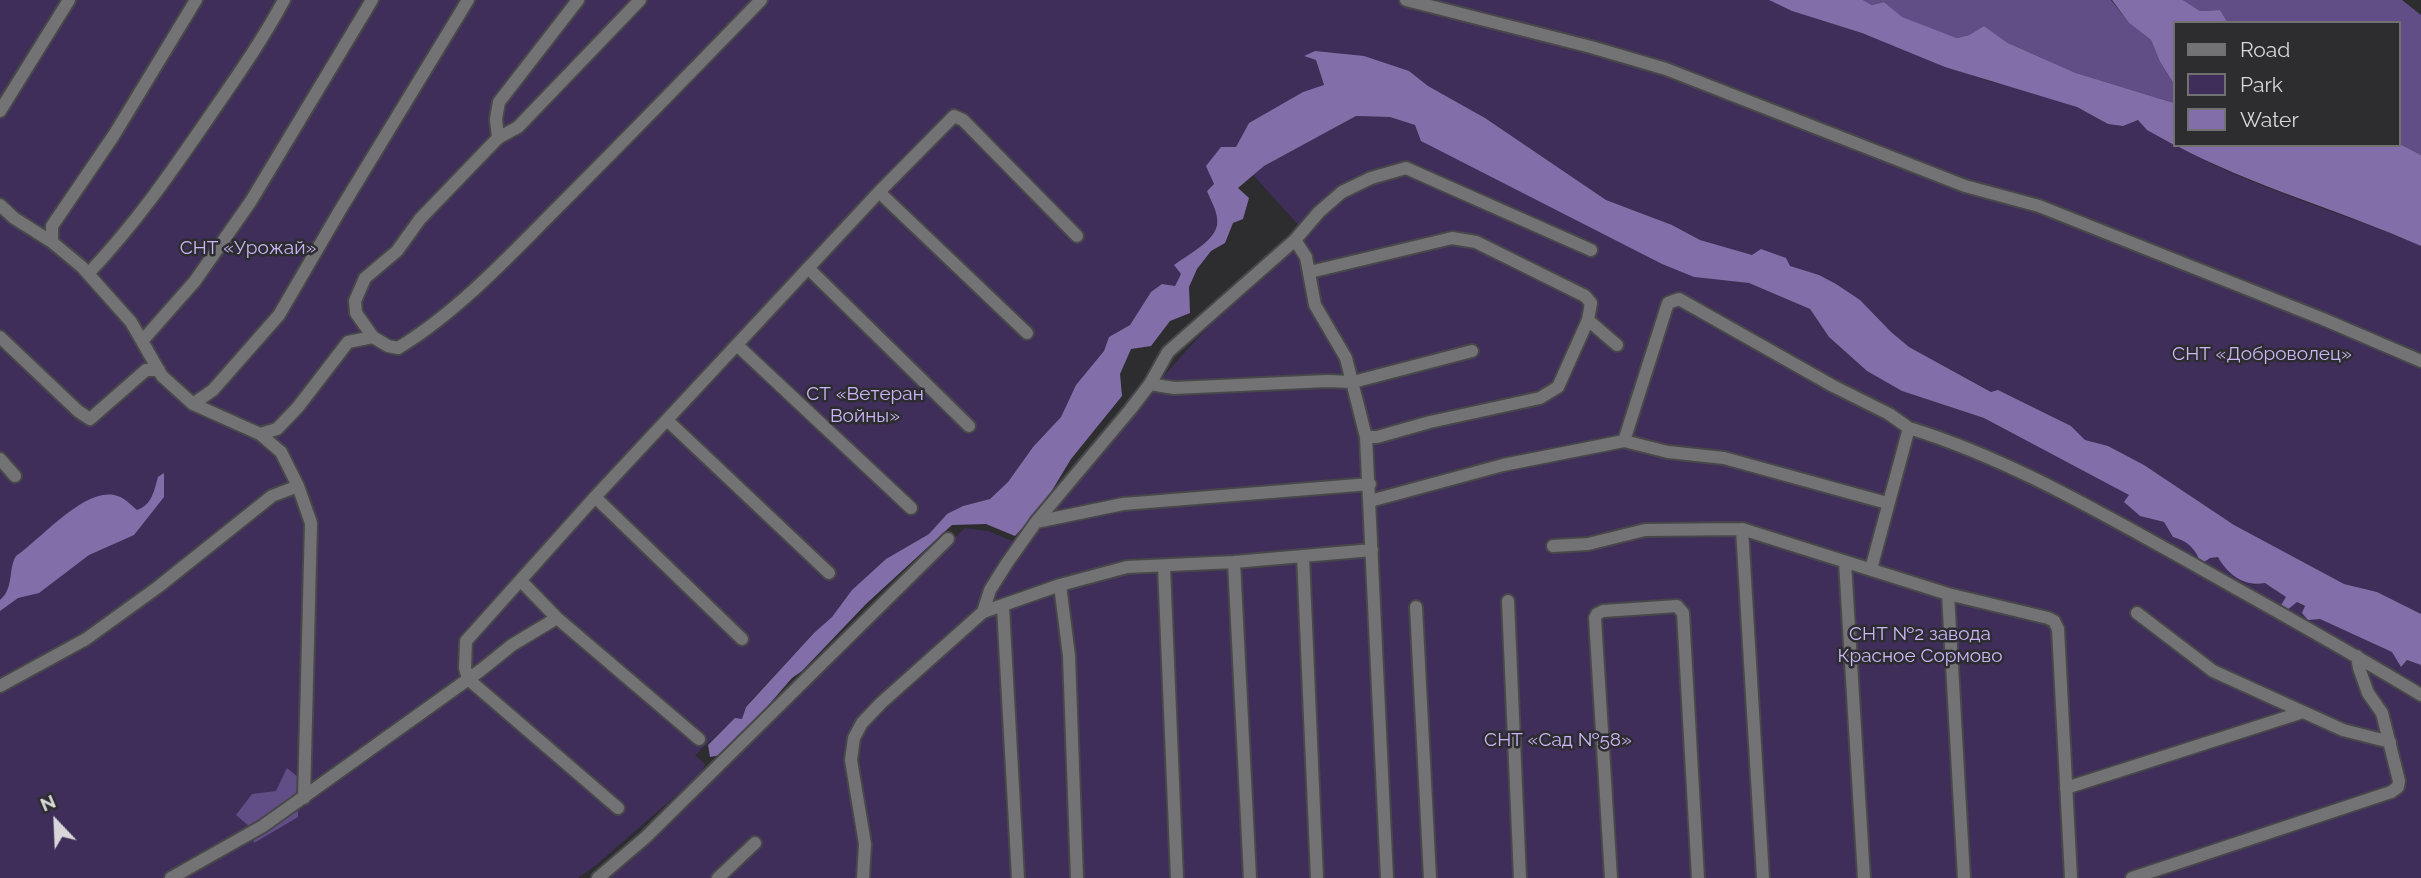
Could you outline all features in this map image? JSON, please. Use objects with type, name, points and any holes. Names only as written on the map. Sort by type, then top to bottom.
[{"type":"street","points":[[0,111],[69,0]]},
{"type":"street","points":[[52,242],[52,226],[114,135],[196,0]]},
{"type":"street","points":[[88,274],[155,196],[263,38],[284,0]]},
{"type":"street","points":[[143,340],[195,281],[251,201],[372,0]]},
{"type":"street","points":[[193,404],[213,390],[279,315],[338,212],[468,0]]},
{"type":"street","points":[[498,138],[496,119],[499,102],[578,0]]},
{"type":"street","points":[[640,0],[518,127],[498,138],[420,219],[397,251],[365,278],[355,302],[356,313],[373,337],[387,346],[398,348],[419,335],[515,250],[761,0]]},
{"type":"street","points":[[1406,0],[1666,69],[1965,186],[2039,206],[2421,361]]},
{"type":"street","points":[[618,808],[468,679],[465,668],[466,641],[595,497],[954,116],[963,120],[1077,236]]},
{"type":"street","points":[[983,612],[990,590],[1036,522],[1150,384],[1168,352],[1295,240],[1319,212],[1342,192],[1371,178],[1406,168],[1591,250]]},
{"type":"street","points":[[880,192],[1027,333]]},
{"type":"street","points":[[0,205],[14,218],[52,242],[88,274],[131,322],[162,376],[193,404],[260,434],[281,452],[298,486],[311,523],[304,798]]},
{"type":"street","points":[[1310,272],[1452,238],[1476,242],[1585,296],[1591,303],[1588,320],[1558,387],[1540,398],[1430,422],[1377,437],[1366,437]]},
{"type":"street","points":[[1295,240],[1306,257],[1315,305],[1346,358],[1366,437],[1387,878]]},
{"type":"street","points":[[808,268],[969,426]]},
{"type":"street","points":[[1623,441],[1668,303],[1679,299],[1833,386],[1889,414],[1909,428],[1983,455],[2094,509],[2357,656],[2421,695]]},
{"type":"street","points":[[1588,320],[1617,345]]},
{"type":"street","points":[[0,337],[78,411],[90,419],[146,370],[159,370]]},
{"type":"street","points":[[260,434],[277,429],[298,407],[348,342],[373,337]]},
{"type":"street","points":[[738,346],[911,508]]},
{"type":"street","points":[[1150,384],[1174,388],[1353,382],[1472,351]]},
{"type":"street","points":[[668,421],[829,573]]},
{"type":"street","points":[[1871,569],[1909,428]]},
{"type":"street","points":[[1370,501],[1503,465],[1623,441],[1668,452],[1724,458],[1887,503]]},
{"type":"street","points":[[0,459],[15,476]]},
{"type":"street","points":[[1036,522],[1123,504],[1370,484]]},
{"type":"street","points":[[0,686],[86,639],[158,587],[272,496],[298,486]]},
{"type":"street","points":[[595,497],[742,639]]},
{"type":"street","points":[[1553,546],[1588,544],[1645,530],[1742,529],[1948,594],[2054,621],[2058,629],[2071,878]]},
{"type":"street","points":[[1742,529],[1763,878]]},
{"type":"street","points":[[598,878],[646,837],[948,540]]},
{"type":"street","points":[[863,878],[865,844],[850,760],[854,738],[862,723],[881,703],[983,612],[1060,585],[1127,567],[1164,567],[1372,550]]},
{"type":"street","points":[[1303,556],[1317,878]]},
{"type":"street","points":[[1234,562],[1250,878]]},
{"type":"street","points":[[1845,562],[1864,878]]},
{"type":"street","points":[[1164,567],[1177,878]]},
{"type":"street","points":[[521,581],[557,618],[699,739]]},
{"type":"street","points":[[1060,585],[1069,656],[1077,878]]},
{"type":"street","points":[[1948,594],[1964,878]]},
{"type":"street","points":[[1508,601],[1520,878]]},
{"type":"street","points":[[1611,878],[1595,618],[1603,611],[1677,606],[1683,613],[1698,878]]},
{"type":"street","points":[[1003,607],[1018,878]]},
{"type":"street","points":[[1416,607],[1430,878]]},
{"type":"street","points":[[2137,613],[2213,671],[2343,730],[2390,742]]},
{"type":"street","points":[[171,878],[263,826],[512,645],[557,618]]},
{"type":"street","points":[[2132,878],[2391,792],[2398,787],[2399,781],[2382,713],[2368,693],[2358,668],[2357,656]]},
{"type":"street","points":[[2066,788],[2303,712]]},
{"type":"street","points":[[718,878],[755,843]]},
{"type":"green space","points":[[0,0],[1769,0],[1792,11],[1862,33],[1988,81],[2034,92],[2077,107],[2108,124],[2123,126],[2138,120],[2150,131],[2172,143],[2172,147],[2179,147],[2220,168],[2276,191],[2421,246],[2421,614],[2377,592],[2344,584],[2234,525],[2144,465],[2108,446],[2084,440],[2071,426],[1998,390],[1992,392],[1909,347],[1819,275],[1700,240],[1672,225],[1606,200],[1485,118],[1428,86],[1409,71],[1315,51],[1305,56],[1316,60],[1324,86],[1303,92],[1249,123],[1236,147],[1221,147],[1207,166],[1214,184],[1207,191],[1217,218],[1214,233],[1174,265],[1181,274],[1175,287],[1151,292],[1130,325],[1109,337],[1104,351],[1076,385],[1061,417],[1033,447],[1008,482],[990,499],[963,506],[947,514],[929,534],[886,559],[852,590],[832,617],[746,706],[742,719],[735,719],[695,755],[705,764],[702,773],[578,878],[0,878]]},
{"type":"green space","name":"СНТ №2 завода Красное Сормово","points":[[1356,116],[1390,117],[1416,125],[1570,216],[1662,264],[1694,277],[1749,283],[1810,309],[1829,337],[1867,371],[1902,391],[1984,418],[2130,495],[2125,502],[2140,516],[2164,522],[2173,537],[2186,541],[2198,555],[2218,557],[2253,585],[2265,583],[2287,597],[2281,605],[2296,601],[2320,619],[2393,652],[2401,667],[2407,660],[2421,665],[2421,878],[606,878],[965,528],[988,531],[1020,544],[1193,344],[1303,230],[1253,175],[1264,166]]},
{"type":"shaded area","points":[[1863,0],[2111,0],[2129,23],[2151,40],[2172,81],[2172,102],[2076,73],[2008,43],[1984,26],[1969,35],[1957,38],[1901,17],[1884,2],[1872,5]]},
{"type":"shaded area","points":[[2183,0],[2402,0],[2421,15],[2421,155],[2400,144],[2400,21],[2227,21],[2220,10],[2200,11]]},
{"type":"shaded area","points":[[287,768],[298,777],[298,817],[254,843],[250,827],[236,815],[252,794],[276,791]]},
{"type":"water","points":[[1769,0],[1863,0],[1872,5],[1884,2],[1902,17],[1957,38],[1969,35],[1984,26],[2008,43],[2076,73],[2172,102],[2172,144],[2147,130],[2138,120],[2123,126],[2108,124],[2077,107],[1945,67],[1862,33],[1792,11]]},
{"type":"water","points":[[2112,0],[2183,0],[2200,11],[2220,10],[2227,21],[2172,21],[2172,81],[2151,40],[2129,23]]},
{"type":"water","points":[[1315,51],[1364,56],[1409,71],[1428,86],[1485,118],[1606,200],[1672,225],[1700,240],[1752,255],[1761,249],[1786,258],[1790,266],[1819,275],[1836,284],[1860,300],[1909,347],[1991,392],[1998,390],[2071,426],[2085,440],[2108,446],[2144,465],[2234,525],[2344,584],[2377,592],[2421,614],[2421,665],[2407,660],[2401,667],[2392,652],[2320,619],[2308,620],[2302,613],[2305,606],[2297,602],[2287,610],[2281,605],[2286,597],[2265,583],[2251,583],[2238,578],[2218,557],[2210,558],[2201,564],[2194,550],[2187,543],[2173,537],[2164,522],[2140,516],[2124,502],[2129,495],[1984,418],[1902,391],[1867,371],[1829,337],[1810,309],[1749,283],[1694,277],[1662,264],[1421,141],[1415,125],[1390,117],[1356,116],[1264,166],[1238,188],[1249,198],[1243,219],[1233,223],[1225,243],[1211,251],[1197,269],[1189,287],[1190,313],[1170,321],[1151,346],[1131,349],[1120,374],[1122,396],[1071,459],[1042,507],[1015,536],[986,524],[952,525],[866,604],[802,671],[792,678],[726,754],[710,757],[708,745],[735,718],[742,719],[746,707],[832,617],[852,590],[886,559],[929,534],[947,514],[963,506],[990,499],[1008,482],[1033,447],[1061,417],[1076,385],[1104,351],[1109,337],[1130,325],[1151,292],[1162,284],[1175,286],[1181,274],[1174,265],[1214,233],[1217,218],[1207,191],[1214,184],[1206,166],[1221,147],[1236,147],[1249,123],[1303,92],[1324,85],[1316,60],[1304,56]]},
{"type":"water","points":[[2400,144],[2421,155],[2421,246],[2266,186],[2179,147],[2400,147]]},
{"type":"water","points":[[164,473],[164,497],[134,535],[89,555],[39,593],[18,598],[0,611],[0,600],[9,585],[16,556],[76,507],[102,495],[114,495],[124,499],[137,510],[142,508],[152,497],[158,477]]},
{"type":"park label","name":"СНТ «Урожай»","points":[[248,248]]},
{"type":"park label","name":"СНТ «Доброволец»","points":[[2262,354]]},
{"type":"park label","name":"СТ «Ветеран Войны»","points":[[865,405]]},
{"type":"park label","name":"СНТ «Сад №58»","points":[[1558,740]]}]
